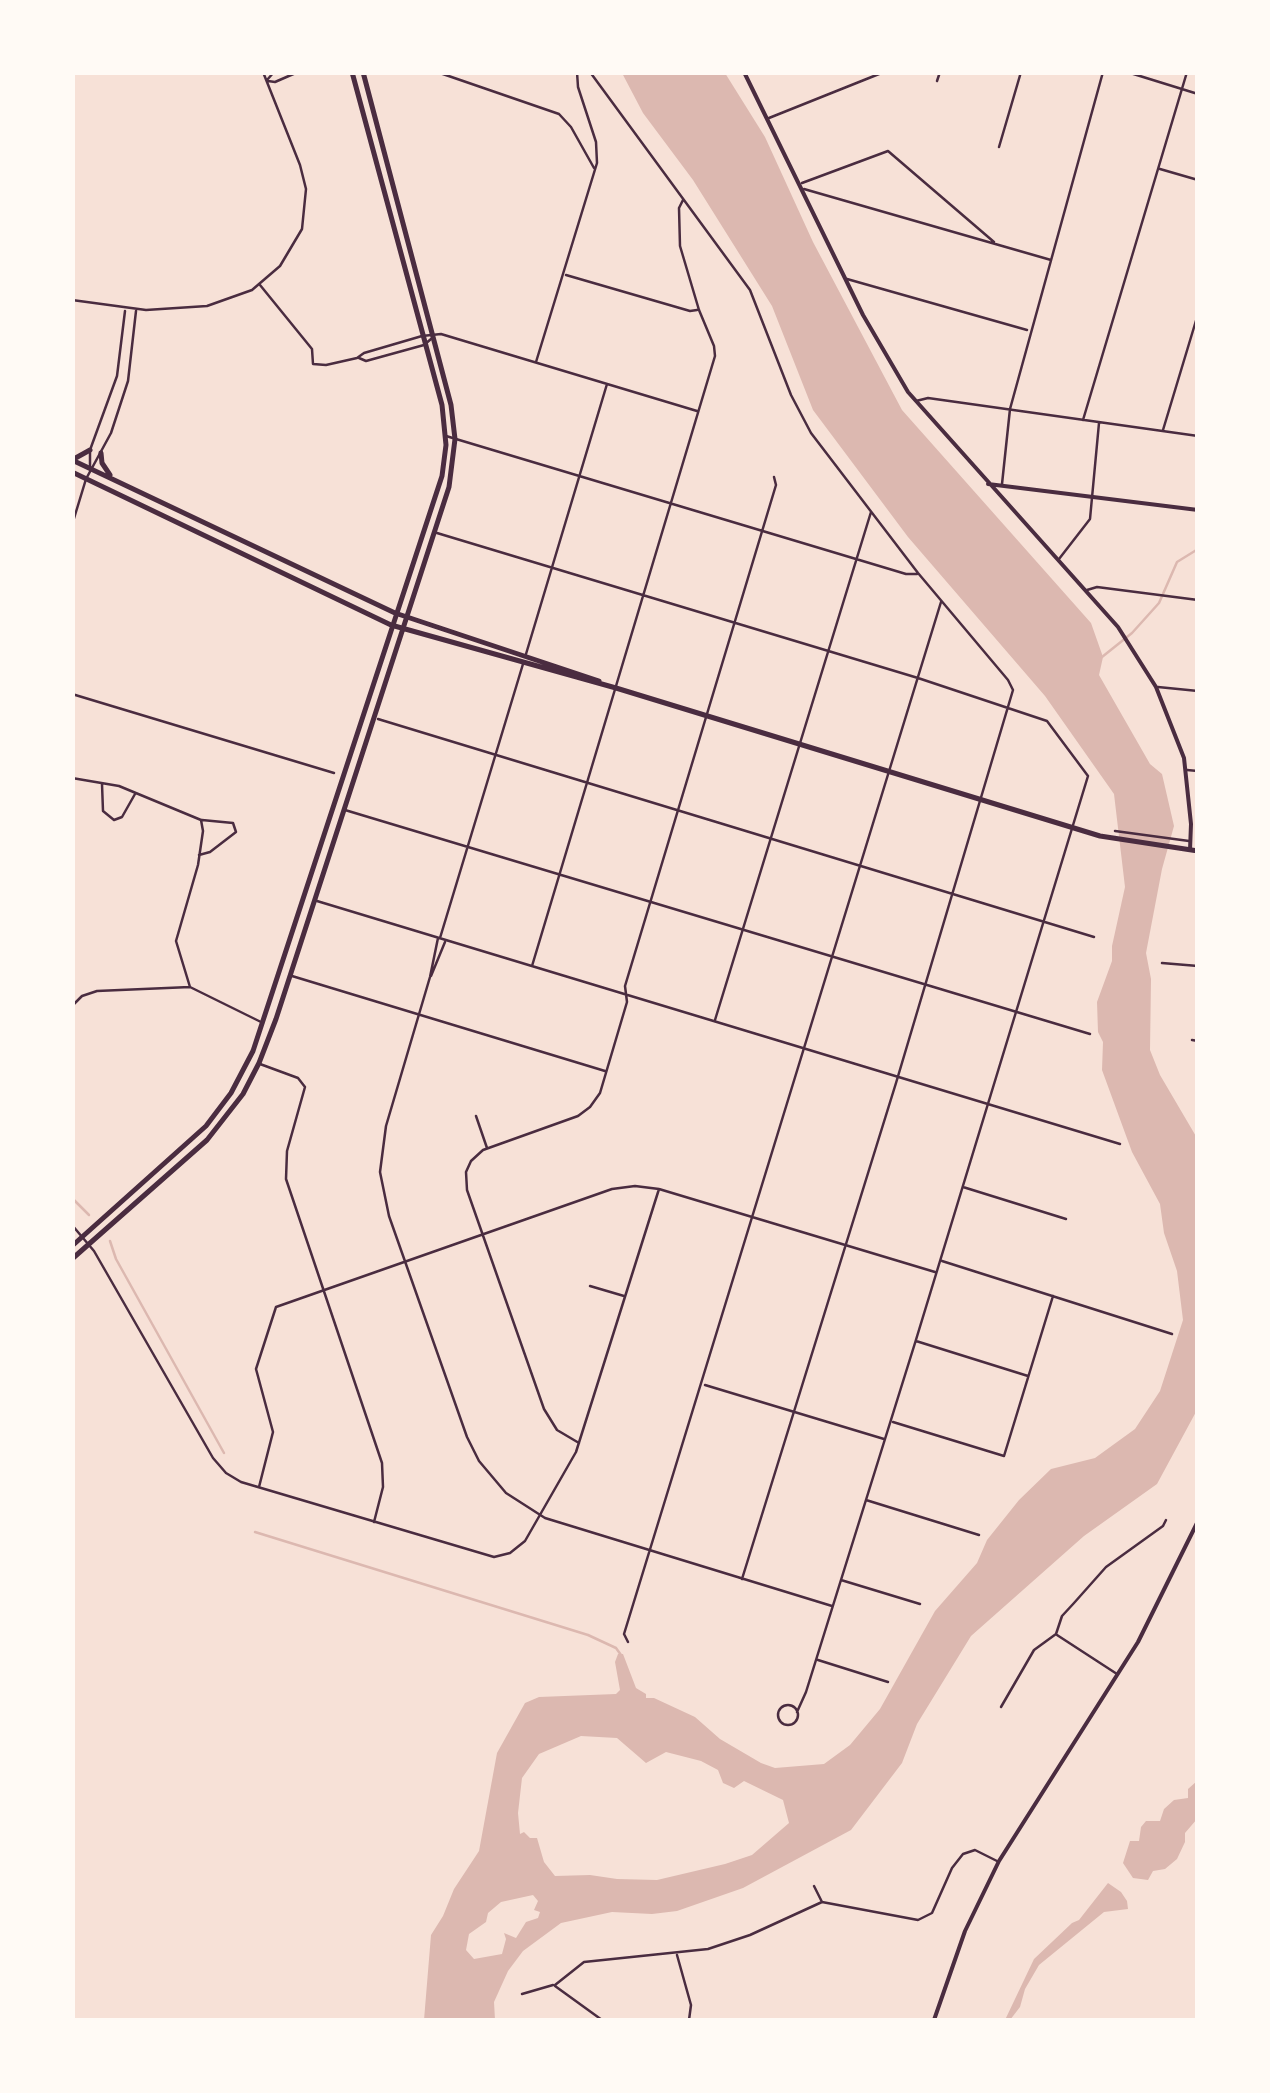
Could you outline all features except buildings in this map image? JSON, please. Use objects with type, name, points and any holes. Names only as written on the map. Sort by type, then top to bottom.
[{"type":"main road","points":[[72,1246],[206,1126],[243,1071],[264,1023],[440,483],[446,436],[442,406],[352,72]]},
{"type":"main road","points":[[72,1259],[207,1140],[236,1103],[259,1063],[448,487],[456,439],[452,405],[363,72]]},
{"type":"main road","points":[[395,232],[405,230]]},
{"type":"main road","points":[[72,460],[90,450]]},
{"type":"main road","points":[[101,453],[104,468],[116,480]]},
{"type":"main road","points":[[72,460],[395,613],[525,659],[1112,840],[1194,851]]},
{"type":"main road","points":[[72,472],[391,624],[525,659]]},
{"type":"street","points":[[72,300],[136,309],[207,306],[239,297],[260,285],[280,266],[294,248],[307,206],[304,174],[263,72]]},
{"type":"street","points":[[266,81],[274,72]]},
{"type":"street","points":[[266,81],[276,82],[298,72]]},
{"type":"street","points":[[437,72],[561,116],[596,170]]},
{"type":"street","points":[[536,362],[596,170],[596,142],[577,72]]},
{"type":"street","points":[[590,72],[756,300],[805,423],[918,573],[1008,680],[1012,692],[742,1579]]},
{"type":"street","points":[[744,72],[845,279],[914,402],[1130,642],[1156,687],[1175,729],[1186,770],[1194,851]]},
{"type":"street","points":[[768,119],[884,72]]},
{"type":"street","points":[[938,81],[940,72]]},
{"type":"street","points":[[999,147],[1020,72]]},
{"type":"street","points":[[1002,486],[1010,409],[1104,72]]},
{"type":"street","points":[[1127,72],[1198,94]]},
{"type":"street","points":[[1084,420],[1187,72]]},
{"type":"street","points":[[801,186],[888,152],[996,244]]},
{"type":"street","points":[[1158,168],[1198,180]]},
{"type":"street","points":[[801,186],[1050,260]]},
{"type":"street","points":[[532,966],[716,351],[698,310],[680,243],[679,206],[684,198]]},
{"type":"street","points":[[563,274],[690,311],[698,310]]},
{"type":"street","points":[[845,279],[1030,330]]},
{"type":"street","points":[[260,285],[312,349],[313,364],[358,358],[422,336],[434,337]]},
{"type":"street","points":[[90,469],[90,450],[116,381],[126,308]]},
{"type":"street","points":[[72,525],[86,479],[101,453],[128,381],[136,309]]},
{"type":"street","points":[[1163,431],[1198,314]]},
{"type":"street","points":[[358,358],[366,360],[424,345],[442,334],[698,412]]},
{"type":"street","points":[[608,384],[441,939],[438,967],[430,977],[387,1122],[381,1155],[382,1190],[474,1454],[506,1493],[540,1516],[833,1606]]},
{"type":"street","points":[[914,402],[928,398],[1198,436]]},
{"type":"street","points":[[1058,560],[1088,525],[1099,422]]},
{"type":"street","points":[[446,436],[906,574],[918,573]]},
{"type":"street","points":[[579,1442],[560,1432],[544,1412],[466,1176],[471,1161],[488,1148],[581,1114],[598,1098],[628,1002],[625,987],[776,484],[774,476]]},
{"type":"street","points":[[988,484],[1198,510]]},
{"type":"street","points":[[714,1021],[871,512]]},
{"type":"street","points":[[434,532],[1008,707],[1052,724],[1088,778],[817,1660],[797,1712]]},
{"type":"street","points":[[1086,591],[1094,586],[1198,600]]},
{"type":"street","points":[[628,1642],[624,1634],[942,601]]},
{"type":"street","points":[[1156,687],[1198,691]]},
{"type":"street","points":[[72,694],[334,773]]},
{"type":"street","points":[[374,718],[1094,937]]},
{"type":"street","points":[[1186,770],[1198,771]]},
{"type":"street","points":[[72,778],[136,793],[200,820],[233,823],[236,832],[199,856]]},
{"type":"street","points":[[102,783],[103,812],[114,820],[122,817],[136,793]]},
{"type":"street","points":[[344,810],[1090,1034]]},
{"type":"street","points":[[190,986],[176,941],[199,856],[203,830],[200,820]]},
{"type":"street","points":[[1115,831],[1191,841]]},
{"type":"street","points":[[315,900],[1120,1144]]},
{"type":"street","points":[[1162,962],[1198,966]]},
{"type":"street","points":[[290,976],[606,1072]]},
{"type":"street","points":[[72,1006],[82,996],[97,991],[190,986],[264,1023]]},
{"type":"street","points":[[259,1063],[296,1076],[304,1085],[287,1151],[285,1175],[383,1466],[382,1492],[373,1522]]},
{"type":"street","points":[[476,1116],[488,1148]]},
{"type":"street","points":[[259,1487],[274,1432],[256,1370],[273,1312],[284,1303],[618,1187],[659,1189],[937,1272]]},
{"type":"street","points":[[963,1187],[1066,1220]]},
{"type":"street","points":[[72,1225],[89,1245],[217,1463],[235,1479],[483,1556],[508,1554],[525,1541],[579,1442],[659,1189]]},
{"type":"street","points":[[940,1261],[1172,1334]]},
{"type":"street","points":[[590,1286],[625,1297]]},
{"type":"street","points":[[891,1421],[1004,1456],[1053,1296]]},
{"type":"street","points":[[916,1341],[1029,1376]]},
{"type":"street","points":[[702,1384],[885,1440]]},
{"type":"street","points":[[866,1500],[979,1535]]},
{"type":"street","points":[[1001,1707],[1036,1648],[1056,1634],[1064,1614],[1106,1567],[1166,1520]]},
{"type":"street","points":[[934,2020],[965,1932],[998,1862],[1118,1675],[1198,1521]]},
{"type":"street","points":[[841,1580],[920,1604]]},
{"type":"street","points":[[1056,1634],[1118,1675]]},
{"type":"street","points":[[817,1660],[888,1682]]},
{"type":"street","points":[[522,1994],[555,1985],[584,1962],[706,1949],[743,1938],[822,1902],[918,1920],[932,1912],[952,1868],[964,1853],[975,1850],[998,1862]]},
{"type":"street","points":[[814,1886],[822,1902]]},
{"type":"street","points":[[676,1953],[692,2009],[689,2020]]},
{"type":"street","points":[[555,1985],[602,2020]]},
{"type":"shaded area","points":[[622,73],[725,73],[765,137],[813,242],[902,410],[1091,623],[1103,657],[1099,675],[1150,764],[1162,774],[1174,826],[1146,953],[1151,979],[1150,1050],[1197,1138],[1197,1410],[1157,1484],[1084,1536],[971,1636],[917,1724],[902,1763],[851,1830],[743,1888],[677,1911],[612,1912],[561,1923],[523,1951],[508,1971],[494,2002],[495,2020],[424,2020],[431,1935],[479,1851],[497,1753],[525,1703],[539,1697],[616,1694],[620,1690],[615,1662],[618,1654],[623,1654],[636,1688],[646,1698],[695,1717],[720,1739],[761,1763],[775,1768],[824,1764],[850,1745],[880,1709],[935,1611],[977,1563],[987,1540],[1019,1500],[1051,1469],[1095,1458],[1135,1429],[1160,1391],[1183,1320],[1177,1271],[1164,1233],[1160,1204],[1132,1152],[1102,1070],[1103,1042],[1098,1032],[1097,1002],[1112,961],[1125,887],[1114,794],[1045,696],[908,537],[813,410],[772,306],[693,180],[643,113]],"holes":[[[581,1736],[617,1738],[646,1763],[666,1752],[701,1761],[718,1770],[723,1783],[734,1788],[744,1781],[783,1800],[789,1823],[752,1855],[657,1880],[555,1876],[544,1862],[537,1838],[520,1834],[522,1778],[539,1754]],[[533,1895],[538,1901],[534,1910],[540,1912],[538,1918],[526,1922],[516,1938],[504,1933],[502,1954],[474,1959],[466,1950],[469,1934],[486,1922],[488,1913],[501,1902]]]},
{"type":"shaded area","points":[[1197,1781],[1197,1819],[1185,1833],[1177,1859],[1165,1869],[1153,1871],[1148,1880],[1133,1878],[1123,1863],[1130,1841],[1139,1841],[1146,1821],[1160,1821],[1164,1809],[1174,1800],[1188,1798],[1188,1789]]},
{"type":"shaded area","points":[[1108,1883],[1121,1892],[1128,1909],[1104,1912],[1039,1965],[1020,2007],[1010,2020],[1005,2020],[1034,1959],[1079,1920]]},
{"type":"waterway","points":[[1102,657],[1132,633],[1159,603],[1177,562],[1198,549]]},
{"type":"waterway","points":[[72,1198],[89,1215]]},
{"type":"waterway","points":[[110,1241],[116,1259],[224,1453]]},
{"type":"waterway","points":[[255,1532],[588,1635],[616,1648],[621,1655]]}]
